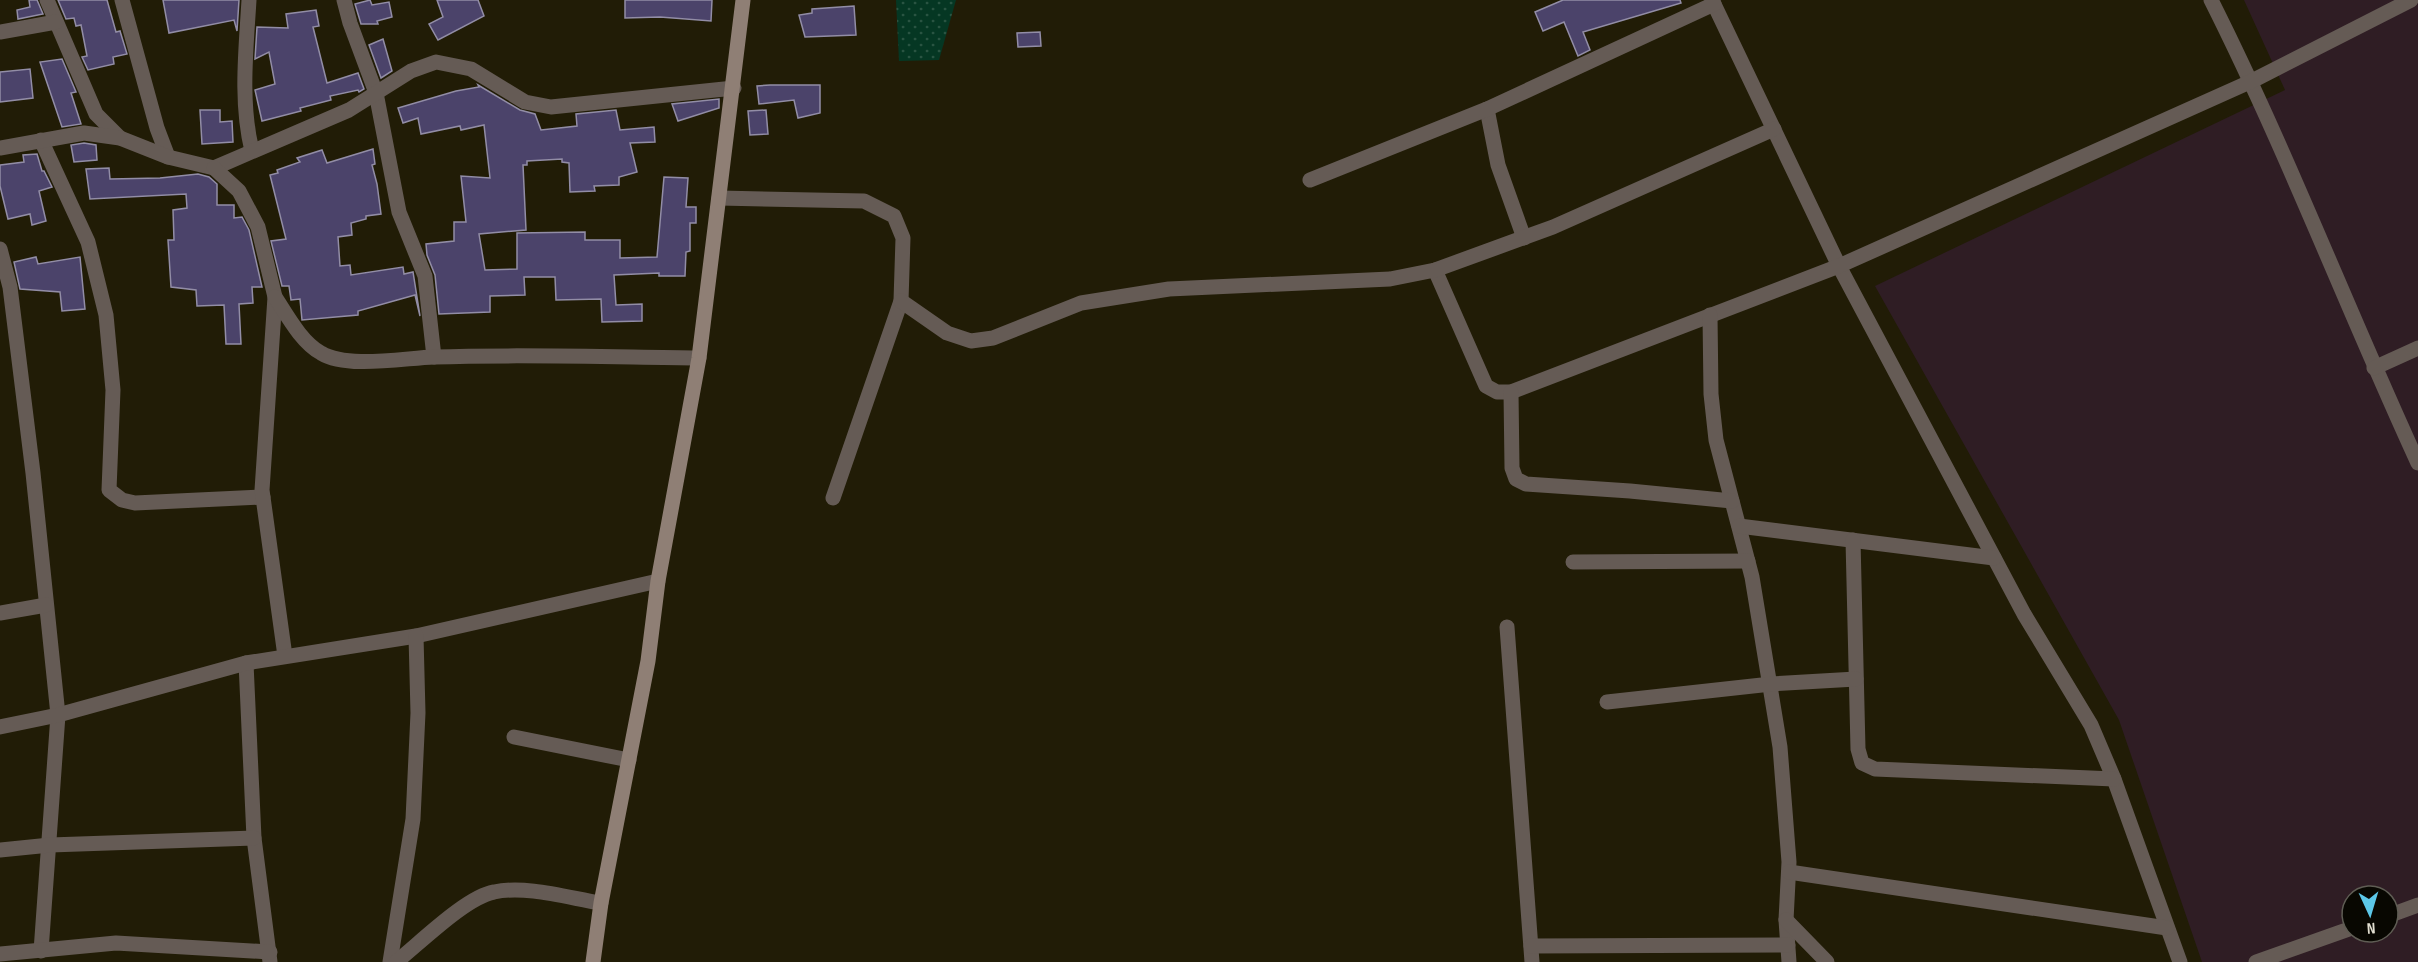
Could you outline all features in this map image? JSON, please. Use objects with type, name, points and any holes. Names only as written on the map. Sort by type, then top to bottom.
[{"type":"street","points":[[47,0],[96,114],[120,138]]},
{"type":"street","points":[[123,0],[157,128],[168,157]]},
{"type":"street","points":[[249,0],[245,77],[246,128],[252,151]]},
{"type":"street","points":[[344,0],[376,93],[399,212],[425,276],[434,357]]},
{"type":"street","points":[[593,962],[600,903],[648,661],[658,581],[699,358],[734,88],[743,0]]},
{"type":"street","points":[[2211,0],[2252,81],[2374,368],[2418,463]]},
{"type":"street","points":[[1435,270],[1486,386],[1497,392],[1511,392],[1839,266],[2252,81],[2411,0]]},
{"type":"street","points":[[1310,180],[1486,109],[1713,2],[1839,266],[2024,614],[2091,725],[2114,779],[2180,962]]},
{"type":"street","points":[[0,32],[56,22]]},
{"type":"street","points":[[214,168],[349,110],[411,71],[436,62],[471,69],[525,102],[551,107],[734,88]]},
{"type":"street","points":[[1486,109],[1498,165],[1524,238]]},
{"type":"street","points":[[901,301],[947,333],[971,341],[993,338],[1081,303],[1169,289],[1390,279],[1435,270],[1554,227],[1773,129]]},
{"type":"street","points":[[0,148],[84,133],[120,138],[168,157],[214,168],[239,191],[258,227],[275,297],[263,498],[285,656]]},
{"type":"street","points":[[41,140],[88,242],[105,315],[113,390],[108,490],[122,500],[135,503],[263,498]]},
{"type":"street","points":[[719,198],[864,201],[894,216],[903,238],[901,301],[833,498]]},
{"type":"street","points":[[0,249],[10,287],[58,715],[41,951]]},
{"type":"street","points":[[275,297],[299,333],[320,353],[338,359],[699,358]]},
{"type":"street","points":[[1710,315],[1711,394],[1716,440],[1748,561],[1771,684],[1780,747],[1789,872],[1786,920],[1789,962]]},
{"type":"street","points":[[2374,368],[2418,348]]},
{"type":"street","points":[[1511,392],[1512,468],[1516,479],[1526,484],[1732,501]]},
{"type":"street","points":[[1739,526],[1994,558]]},
{"type":"street","points":[[1853,540],[1858,749],[1862,763],[1875,769],[2114,779]]},
{"type":"street","points":[[1573,562],[1748,561]]},
{"type":"street","points":[[0,727],[58,715],[246,663],[416,636],[658,581]]},
{"type":"street","points":[[0,613],[46,605]]},
{"type":"street","points":[[1507,627],[1532,962]]},
{"type":"street","points":[[390,962],[413,819],[418,713],[416,636]]},
{"type":"street","points":[[0,954],[116,943],[270,957],[254,838],[246,663]]},
{"type":"street","points":[[1607,702],[1771,684],[1856,678]]},
{"type":"street","points":[[514,737],[629,760]]},
{"type":"street","points":[[0,850],[50,845],[254,838]]},
{"type":"street","points":[[1789,872],[2167,928]]},
{"type":"street","points":[[396,962],[475,898],[494,892],[518,890],[600,903]]},
{"type":"street","points":[[2400,912],[2418,905]]},
{"type":"street","points":[[1786,920],[1827,962]]},
{"type":"street","points":[[2256,962],[2340,932]]},
{"type":"street","points":[[1531,946],[1788,945]]},
{"type":"shaded area","points":[[2244,0],[2418,0],[2418,962],[2202,962],[2119,720],[1875,286],[2285,90]]},
{"type":"green space","points":[[896,0],[956,0],[939,60],[899,61]]},
{"type":"building","points":[[29,0],[37,0],[43,14],[18,19],[17,10],[30,7]]},
{"type":"building","points":[[58,0],[107,0],[116,32],[120,31],[127,54],[113,57],[114,64],[88,70],[82,57],[87,56],[81,25],[76,26],[74,18],[66,19]]},
{"type":"building","points":[[163,0],[239,0],[237,31],[234,20],[169,33]]},
{"type":"building","points":[[370,0],[372,5],[389,2],[392,17],[377,21],[378,24],[361,24],[355,4]]},
{"type":"building","points":[[437,0],[478,0],[484,16],[438,40],[429,24],[443,17]]},
{"type":"building","points":[[625,0],[712,0],[711,21],[660,17],[625,18]]},
{"type":"building","points":[[1563,0],[1680,0],[1681,3],[1583,32],[1590,50],[1578,56],[1564,22],[1543,31],[1535,12]]},
{"type":"building","points":[[854,6],[856,35],[805,37],[799,15],[812,13],[812,9]]},
{"type":"building","points":[[316,10],[319,26],[313,27],[327,83],[358,73],[364,89],[359,92],[358,90],[330,96],[331,100],[262,121],[255,90],[275,84],[269,52],[255,59],[257,27],[288,28],[286,14]]},
{"type":"building","points":[[1040,32],[1041,46],[1018,47],[1017,33]]},
{"type":"building","points":[[383,39],[392,71],[381,78],[369,45]]},
{"type":"building","points":[[62,59],[76,92],[71,93],[81,124],[62,127],[40,62]]},
{"type":"building","points":[[30,69],[33,98],[0,102],[0,72]]},
{"type":"building","points":[[478,85],[520,110],[535,114],[541,130],[577,126],[576,114],[616,110],[620,130],[654,127],[655,142],[630,143],[637,172],[619,177],[619,185],[594,186],[595,191],[570,192],[569,163],[562,162],[562,159],[527,161],[527,165],[523,165],[526,230],[479,234],[485,270],[517,269],[517,233],[585,232],[585,240],[620,240],[620,258],[657,257],[664,177],[688,178],[686,207],[696,207],[696,223],[690,223],[690,251],[686,252],[685,276],[659,276],[659,273],[614,275],[616,305],[642,304],[642,321],[602,322],[601,299],[556,300],[555,277],[524,277],[525,295],[490,296],[490,312],[439,314],[435,275],[427,255],[426,244],[454,241],[454,222],[466,222],[461,176],[490,178],[484,125],[461,130],[460,126],[421,134],[418,118],[403,123],[398,108],[456,91],[479,87]]},
{"type":"building","points":[[820,85],[820,113],[798,118],[794,100],[759,104],[757,86]]},
{"type":"building","points":[[719,99],[719,108],[678,121],[672,104]]},
{"type":"building","points":[[200,110],[220,110],[220,122],[232,121],[233,142],[202,144]]},
{"type":"building","points":[[766,110],[768,134],[750,135],[748,111]]},
{"type":"building","points":[[84,143],[96,145],[97,160],[74,162],[71,145]]},
{"type":"building","points":[[373,149],[375,164],[372,165],[381,214],[366,216],[366,219],[351,223],[352,235],[338,237],[340,266],[350,265],[351,275],[403,267],[404,274],[413,272],[420,316],[415,295],[358,311],[358,315],[302,320],[300,299],[291,300],[289,286],[282,286],[271,241],[286,239],[270,175],[278,173],[277,170],[300,162],[297,158],[322,150],[327,163]]},
{"type":"building","points":[[37,154],[42,171],[52,187],[39,191],[46,221],[32,225],[30,214],[8,219],[0,186],[0,165],[24,162],[23,155]]},
{"type":"building","points":[[109,168],[110,179],[160,178],[198,174],[209,177],[217,184],[217,205],[234,205],[234,218],[242,217],[249,230],[262,287],[252,287],[253,303],[239,304],[241,344],[226,344],[224,305],[197,306],[196,290],[171,287],[168,240],[174,240],[173,210],[187,208],[186,194],[90,199],[86,169]]},
{"type":"building","points":[[36,257],[38,264],[80,257],[85,309],[62,311],[60,292],[20,289],[14,262]]}]
